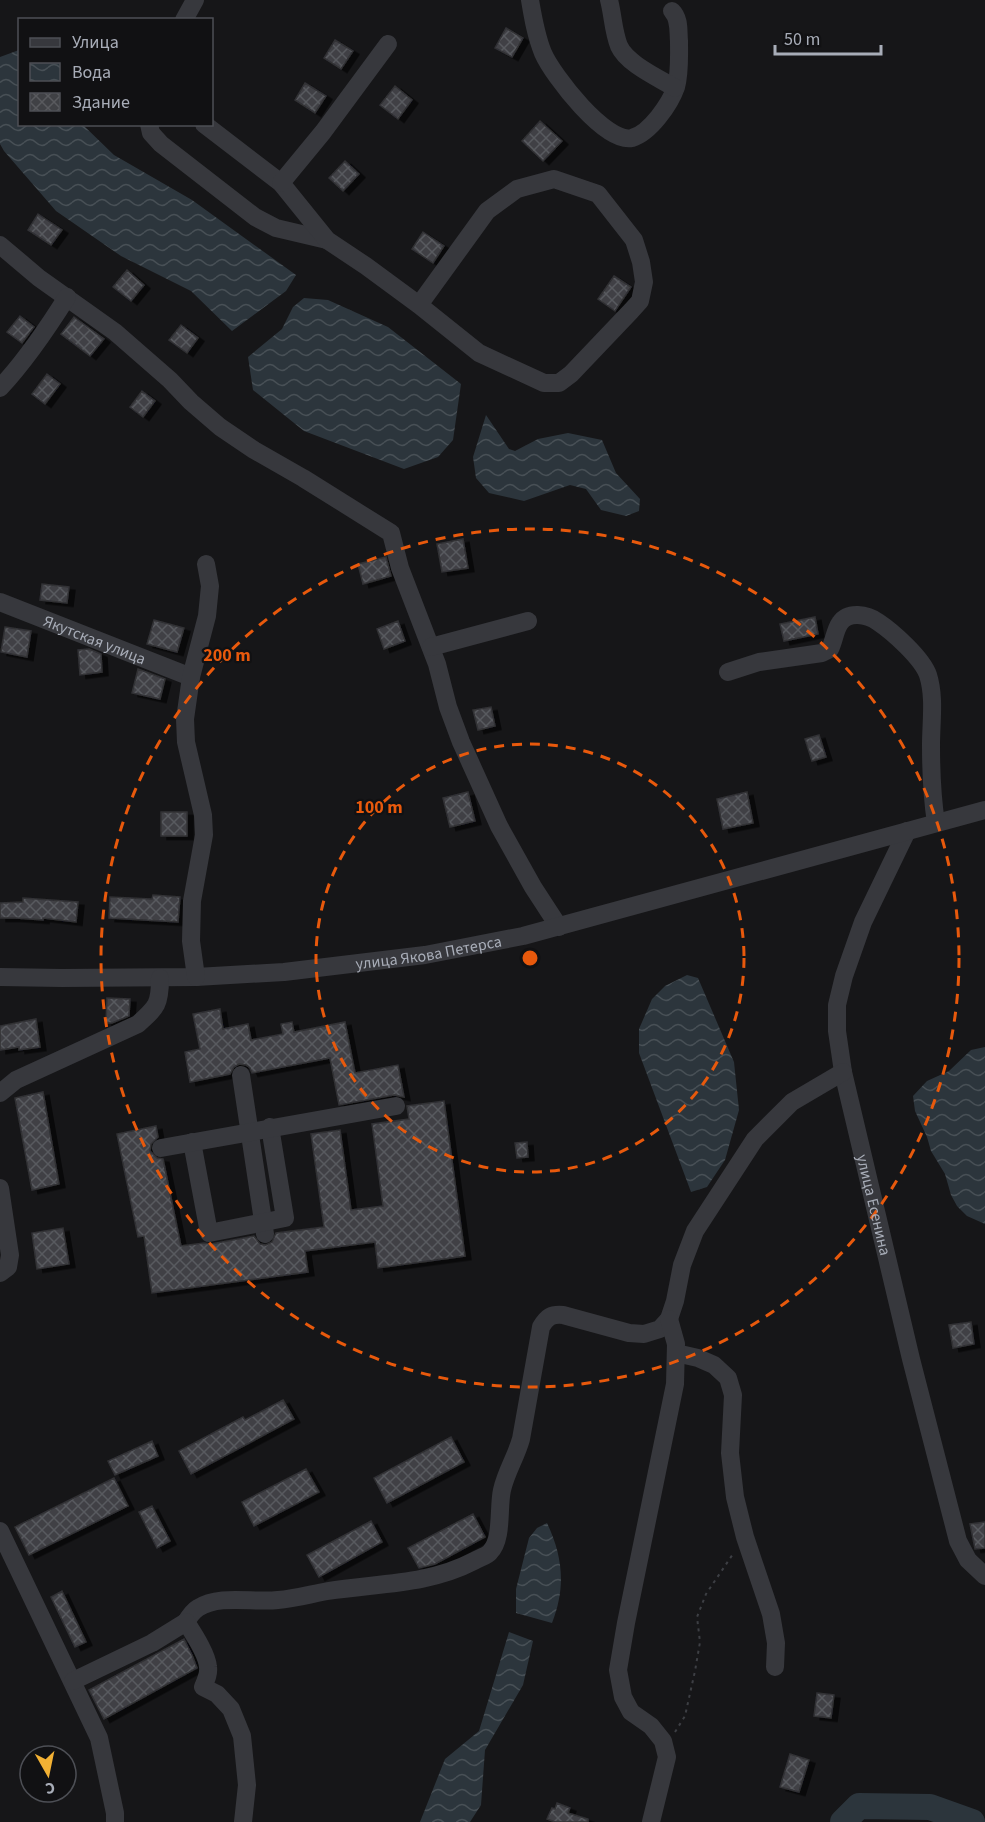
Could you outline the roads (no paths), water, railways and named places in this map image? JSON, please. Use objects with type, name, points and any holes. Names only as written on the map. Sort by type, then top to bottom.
[{"type":"street","points":[[185,18],[195,0]]},
{"type":"street","points":[[530,0],[544,54],[558,78],[588,113],[610,133],[621,138],[632,138],[643,133],[655,121],[675,88],[679,55],[678,23],[672,11]]},
{"type":"street","points":[[609,0],[620,48],[629,59],[675,88]]},
{"type":"street","points":[[281,183],[323,132],[388,44]]},
{"type":"street","points":[[149,126],[151,133],[161,144],[255,217],[276,228],[327,240]]},
{"type":"street","points":[[207,126],[281,183],[327,240],[419,305],[479,353],[544,383],[559,383],[571,374],[640,301],[644,282],[634,240],[598,194],[554,179],[517,189],[487,211],[419,305]]},
{"type":"street","points":[[0,245],[39,278],[115,332],[220,427],[391,533],[400,568],[437,664],[448,707],[461,742],[499,826],[533,887],[559,927]]},
{"type":"street","points":[[0,388],[39,340],[67,297]]},
{"type":"street","points":[[196,977],[191,941],[192,902],[204,835],[203,815],[186,742],[185,719],[191,677],[207,616],[210,586],[206,564]]},
{"type":"street","name":"Якутская улица","points":[[0,602],[191,677]]},
{"type":"street","points":[[728,672],[759,662],[822,653],[830,649],[840,623],[851,615],[863,615],[887,628],[915,656],[927,673],[932,693],[932,793],[936,823]]},
{"type":"street","points":[[431,647],[528,621]]},
{"type":"street","name":"улица Якова Петерса","points":[[0,977],[196,977],[284,972],[425,955],[559,927],[985,810]]},
{"type":"street","name":"улица Есенина","points":[[908,831],[863,922],[844,976],[837,1005],[837,1031],[843,1072],[911,1359],[958,1541],[968,1560],[985,1576]]},
{"type":"street","points":[[0,1093],[16,1080],[138,1024],[154,1010],[160,995],[160,978]]},
{"type":"street","points":[[73,1681],[152,1643],[186,1622],[196,1609],[210,1603],[226,1600],[279,1600],[330,1591],[405,1583],[432,1577],[467,1564],[490,1552],[496,1540],[501,1492],[521,1439],[541,1327],[546,1319],[553,1315],[562,1316],[628,1333],[644,1334],[660,1329],[669,1319],[682,1265],[695,1231],[755,1139],[792,1102],[843,1072]]},
{"type":"street","points":[[241,1075],[264,1229]]},
{"type":"street","points":[[160,1148],[396,1106]]},
{"type":"street","points":[[192,1142],[209,1233],[264,1229],[285,1218],[270,1127]]},
{"type":"street","points":[[0,1188],[1,1210],[10,1255],[8,1268],[0,1273]]},
{"type":"street","points":[[651,1822],[667,1757],[663,1741],[651,1726],[631,1712],[623,1697],[618,1670],[630,1600],[675,1384],[676,1344],[669,1319]]},
{"type":"street","points":[[676,1353],[698,1358],[714,1365],[728,1378],[733,1395],[730,1453],[735,1497],[745,1537],[771,1614],[776,1643],[775,1667]]},
{"type":"street","points":[[0,1531],[99,1738],[115,1822]]},
{"type":"street","points":[[186,1622],[208,1666],[203,1687],[217,1694],[231,1709],[242,1736],[247,1785],[243,1822]]},
{"type":"water","points":[[18,50],[18,126],[84,126],[114,155],[192,200],[296,275],[286,291],[232,331],[191,291],[121,256],[56,211],[0,144],[0,57]]},
{"type":"water","points":[[304,298],[328,300],[388,327],[461,384],[453,440],[438,457],[404,469],[304,431],[253,390],[248,357],[282,329],[293,307]]},
{"type":"water","points":[[486,415],[509,449],[515,451],[538,439],[568,433],[602,440],[616,473],[640,499],[639,511],[626,516],[601,510],[586,489],[570,485],[524,501],[489,493],[476,478],[473,457]]},
{"type":"water","points":[[687,975],[698,978],[734,1062],[739,1110],[725,1160],[707,1187],[691,1192],[639,1053],[639,1029],[652,999],[665,986]]},
{"type":"water","points":[[985,1047],[985,1224],[967,1216],[957,1206],[945,1174],[931,1151],[915,1111],[913,1096],[927,1081],[949,1071],[971,1050]]},
{"type":"water","points":[[547,1523],[561,1572],[559,1597],[552,1623],[516,1613],[516,1589],[529,1538],[537,1528]]},
{"type":"water","points":[[509,1632],[533,1641],[523,1685],[485,1750],[481,1805],[470,1822],[420,1822],[445,1759],[479,1731]]},
{"type":"waterway","points":[[843,1822],[859,1806],[930,1807],[972,1822]]}]
